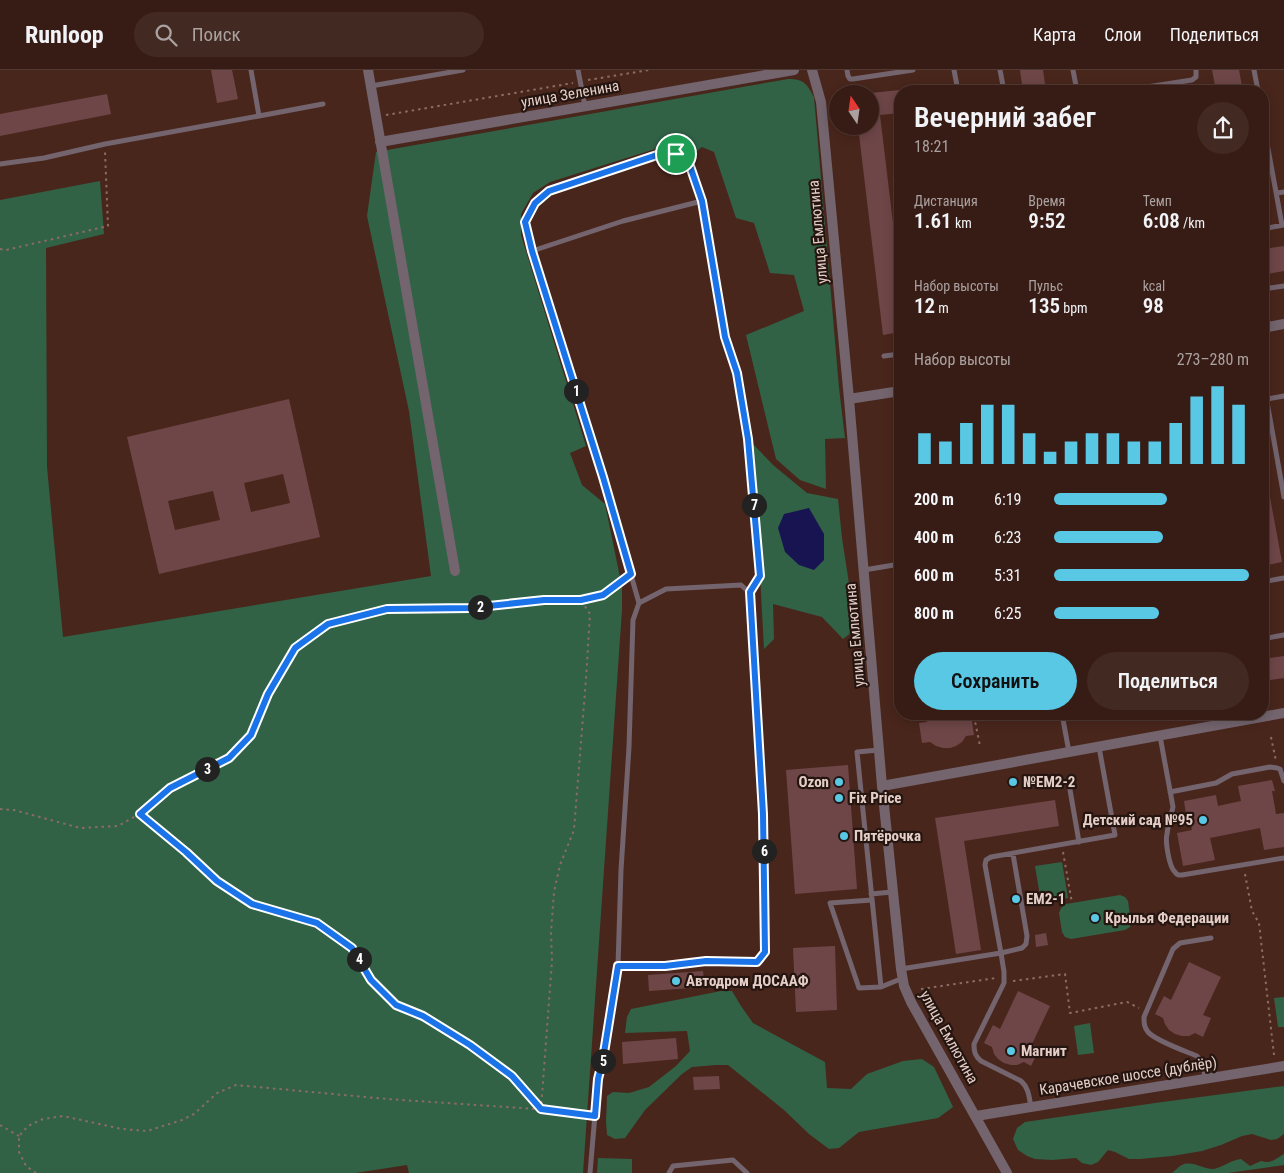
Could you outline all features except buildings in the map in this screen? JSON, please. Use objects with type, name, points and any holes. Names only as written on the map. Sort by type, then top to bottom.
[{"type":"street","points":[[368,70],[456,571]]},
{"type":"street","name":"улица Зеленина","points":[[380,142],[794,70]]},
{"type":"street","name":"улица Емлютина","points":[[812,70],[821,102],[849,399],[882,786],[892,892],[904,986],[911,1002],[1007,1173]]},
{"type":"street","points":[[1269,327],[1284,324]]},
{"type":"street","points":[[849,399],[894,392]]},
{"type":"street","points":[[1269,716],[1284,713]]},
{"type":"street","points":[[882,786],[1246,720]]},
{"type":"street","name":"Карачевское шоссе (дублёр)","points":[[976,1116],[1284,1066]]},
{"type":"lane","points":[[250,70],[259,116]]},
{"type":"lane","points":[[370,86],[463,70]]},
{"type":"lane","points":[[578,70],[585,106]]},
{"type":"lane","points":[[847,70],[850,79],[853,79],[913,70]]},
{"type":"lane","points":[[954,70],[957,85]]},
{"type":"lane","points":[[1000,70],[1003,85]]},
{"type":"lane","points":[[1073,70],[1076,85]]},
{"type":"lane","points":[[1160,85],[1192,80],[1196,78],[1196,70]]},
{"type":"lane","points":[[1254,70],[1257,85]]},
{"type":"lane","points":[[0,164],[44,158],[105,144],[322,104]]},
{"type":"lane","points":[[590,1173],[598,1079],[618,966],[633,620],[639,603],[603,477],[532,251],[525,222],[535,203],[549,191],[660,154],[676,154],[690,166],[702,201],[725,337],[737,373],[748,439],[760,576],[750,592],[763,814],[765,952],[757,962],[706,961],[665,966],[618,966]]},
{"type":"lane","points":[[1269,155],[1283,225],[1269,228]]},
{"type":"lane","points":[[1276,194],[1284,192]]},
{"type":"lane","points":[[532,251],[624,221],[702,201]]},
{"type":"lane","points":[[1269,288],[1284,286]]},
{"type":"lane","points":[[884,356],[894,355]]},
{"type":"lane","points":[[1269,398],[1284,396]]},
{"type":"lane","points":[[1269,410],[1284,497]]},
{"type":"lane","points":[[864,570],[894,565]]},
{"type":"lane","points":[[1269,581],[1284,578]]},
{"type":"lane","points":[[639,603],[666,589],[741,584],[750,592]]},
{"type":"lane","points":[[1269,638],[1284,635]]},
{"type":"lane","points":[[1063,720],[1069,752]]},
{"type":"lane","points":[[1160,736],[1173,807],[1166,834],[1166,842],[1174,872],[1182,875],[1284,858]]},
{"type":"lane","points":[[1031,1107],[1025,1084],[981,1062],[975,1053],[974,1044],[1004,980],[985,865],[986,860],[991,857],[1115,835],[1099,747]]},
{"type":"lane","points":[[879,750],[857,752],[881,987]]},
{"type":"lane","points":[[1170,792],[1216,783],[1232,774],[1270,767],[1277,768],[1282,774],[1284,781]]},
{"type":"lane","points":[[1069,784],[1079,842]]},
{"type":"lane","points":[[892,892],[830,903],[859,988],[881,987],[902,973],[1022,948],[1027,940],[1013,854]]},
{"type":"lane","points":[[1205,1078],[1202,1062],[1197,1056],[1149,1033],[1144,1025],[1144,1016],[1173,949],[1180,943],[1211,938]]},
{"type":"lane","points":[[669,1173],[673,1166],[733,1160],[747,1173]]},
{"type":"path","points":[[376,117],[649,70]]},
{"type":"path","points":[[0,249],[6,250],[108,226],[105,144]]},
{"type":"path","points":[[0,810],[14,810],[80,828],[118,826],[140,814],[170,788],[229,758],[251,735],[268,694],[295,648],[328,624],[387,609],[470,608],[544,600],[581,600],[603,595],[631,574]]},
{"type":"path","points":[[541,1109],[552,961],[551,932],[554,892],[560,866],[574,830],[584,707],[590,614],[581,600]]},
{"type":"path","points":[[975,720],[980,746]]},
{"type":"path","points":[[1271,737],[1277,768]]},
{"type":"path","points":[[140,814],[186,852],[217,881],[252,904],[317,923],[352,948],[371,980],[396,1005],[423,1016],[470,1045],[512,1076],[541,1109]]},
{"type":"path","points":[[1062,845],[1072,903]]},
{"type":"path","points":[[1243,865],[1252,911],[1259,923],[1274,1055]]},
{"type":"path","points":[[922,989],[993,978],[1013,981],[1065,974],[1070,1013],[1127,1002],[1146,1011]]},
{"type":"path","points":[[36,1173],[26,1166],[20,1152],[19,1136],[28,1126],[43,1119],[63,1116],[122,1129],[147,1131],[182,1120],[194,1114],[217,1093],[236,1084],[387,1099],[541,1109],[595,1116]]},
{"type":"path","points":[[0,1125],[19,1136]]},
{"type":"green space","points":[[788,79],[804,83],[814,97],[845,438],[825,439],[826,489],[800,480],[776,459],[746,335],[804,311],[794,275],[770,273],[754,223],[736,218],[714,152],[702,147],[690,156],[673,150],[655,149],[550,182],[533,193],[521,214],[521,235],[586,446],[570,453],[582,485],[605,504],[622,587],[622,610],[583,1173],[409,1173],[407,1165],[355,1173],[0,1173],[0,200],[100,181],[104,234],[46,248],[47,467],[63,637],[431,576],[409,411],[367,216],[376,152]]},
{"type":"green space","points":[[753,444],[773,465],[807,493],[838,499],[856,629],[843,639],[822,617],[773,604],[774,639],[764,649]]},
{"type":"green space","points":[[1062,862],[1068,898],[1041,902],[1035,866]]},
{"type":"green space","name":"Крылья Федерации","points":[[1120,895],[1128,901],[1130,927],[1125,930],[1071,939],[1065,937],[1062,932],[1059,913],[1066,904]]},
{"type":"green space","points":[[721,991],[732,991],[753,1023],[825,1062],[827,1088],[851,1089],[867,1074],[903,1061],[922,1059],[934,1067],[953,1107],[938,1118],[859,1132],[839,1148],[829,1149],[728,1065],[716,1065],[692,1067],[682,1074],[645,1110],[625,1138],[615,1139],[607,1135],[607,1096],[613,1092],[629,1093],[649,1087],[676,1066],[690,1051],[687,1031],[625,1033],[627,1017],[631,1009]]},
{"type":"green space","points":[[1284,997],[1284,1027],[1278,1027],[1274,998]]},
{"type":"green space","points":[[1090,1023],[1094,1053],[1078,1055],[1074,1026]]},
{"type":"green space","points":[[1284,1086],[1284,1134],[1277,1139],[1271,1140],[1252,1134],[1202,1151],[1140,1159],[1129,1159],[1108,1150],[1098,1162],[1091,1165],[1082,1163],[1076,1158],[1035,1159],[1018,1150],[1013,1139],[1017,1128],[1025,1122]]},
{"type":"green space","points":[[1284,1154],[1284,1165],[1228,1173],[1172,1173],[1186,1164],[1214,1169],[1241,1159],[1250,1166],[1261,1161],[1271,1161]]},
{"type":"green space","points":[[598,1158],[632,1159],[632,1173],[597,1173]]},
{"type":"shaded area","points":[[809,508],[824,534],[824,560],[814,570],[799,565],[785,552],[778,528],[784,514]]},
{"type":"place","name":"Ozon","points":[[839,782]]},
{"type":"place","name":"№ЕМ2-2","points":[[1013,782]]},
{"type":"place","name":"Fix Price","points":[[839,798]]},
{"type":"place","name":"Детский сад №95","points":[[1203,820]]},
{"type":"place","name":"Пятёрочка","points":[[844,836]]},
{"type":"place","name":"ЕМ2-1","points":[[1016,899]]},
{"type":"place","name":"Крылья Федерации","points":[[1095,918]]},
{"type":"place","name":"Автодром ДОСААФ","points":[[676,981]]},
{"type":"place","name":"Магнит","points":[[1011,1051]]},
{"type":"route","points":[[660,154],[676,154],[690,166],[702,201],[725,337],[737,373],[748,439],[760,576],[750,592],[763,814],[765,952],[757,962],[706,961],[665,966],[618,966],[598,1079],[595,1116],[541,1109],[512,1076],[470,1045],[423,1016],[396,1005],[371,980],[352,948],[317,923],[252,904],[217,881],[186,852],[140,814],[170,788],[229,758],[251,735],[268,694],[295,648],[328,624],[387,609],[470,608],[544,600],[581,600],[603,595],[631,574],[603,477],[532,251],[525,222],[535,203],[549,191],[660,154]]}]
